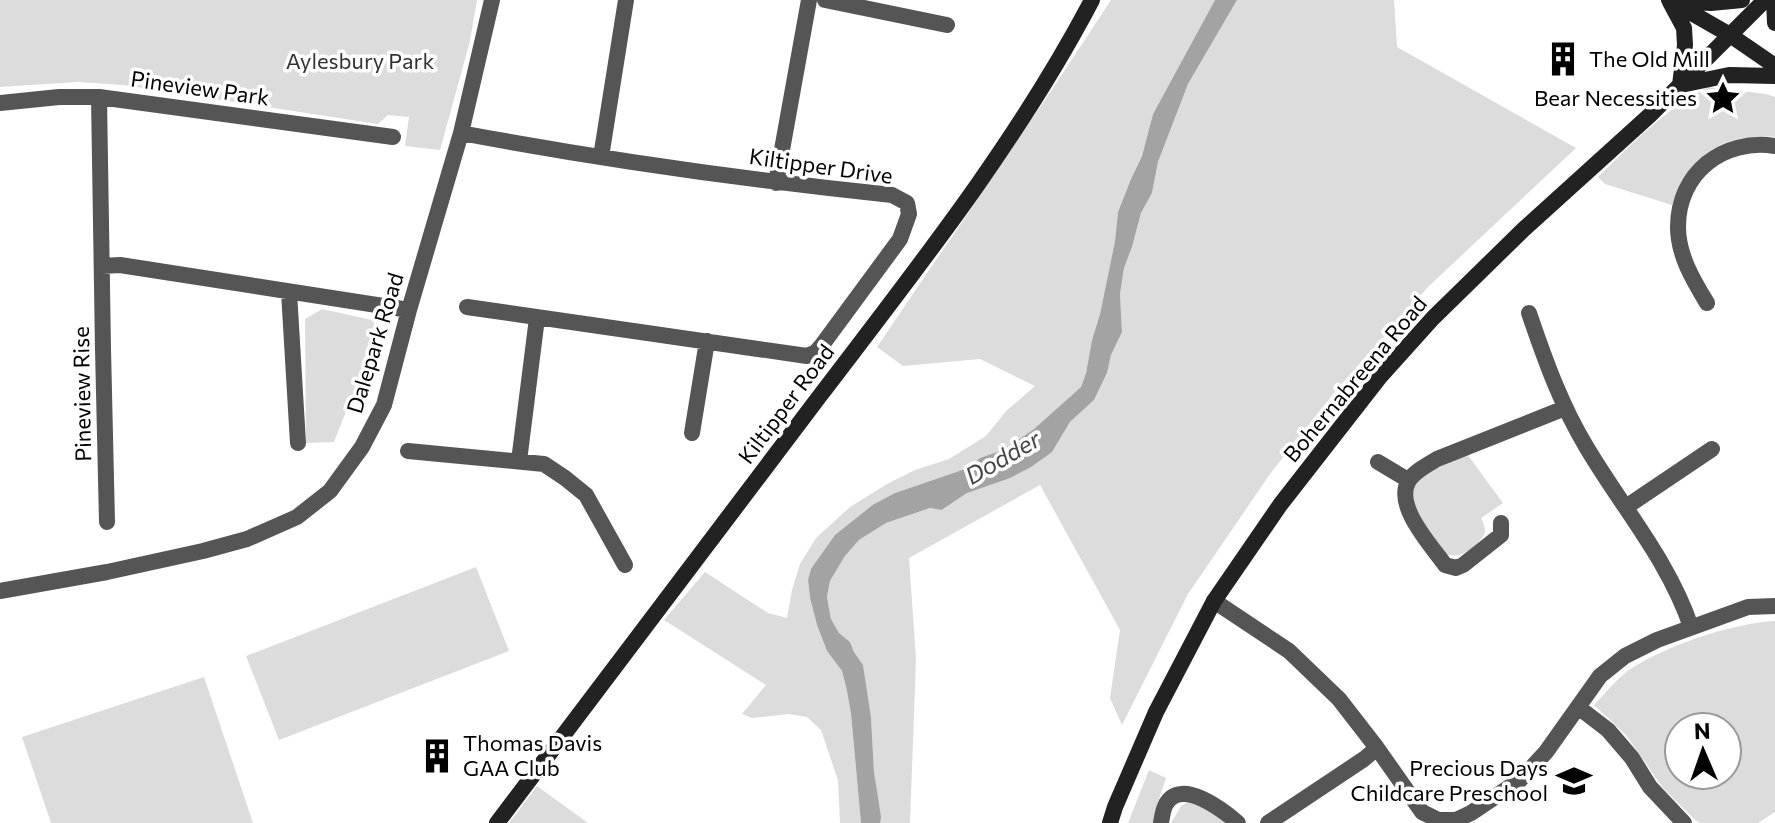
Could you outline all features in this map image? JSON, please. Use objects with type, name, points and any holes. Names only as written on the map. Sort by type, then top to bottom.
[{"type":"main road","name":"Kiltipper Road","points":[[497,823],[903,287],[1001,151],[1071,40],[1092,0]]},
{"type":"main road","points":[[1669,0],[1711,3],[1742,0]]},
{"type":"main road","points":[[1669,0],[1730,35],[1775,66]]},
{"type":"main road","points":[[1669,0],[1684,28],[1680,85],[1729,75],[1775,76]]},
{"type":"main road","name":"Bohernabreena Road","points":[[1110,823],[1156,712],[1214,601],[1312,462],[1379,378],[1433,318],[1524,229],[1650,115],[1765,0]]},
{"type":"main road","points":[[1774,0],[1775,23]]},
{"type":"street","name":"Dalepark Road","points":[[0,591],[107,572],[247,539],[297,517],[330,491],[348,468],[384,405],[461,133],[492,0]]},
{"type":"street","points":[[601,157],[626,0]]},
{"type":"street","points":[[776,183],[809,0]]},
{"type":"street","points":[[825,0],[947,25]]},
{"type":"street","name":"Pineview Park","points":[[0,103],[59,97],[99,97],[393,137]]},
{"type":"street","name":"Pineview Rise","points":[[99,97],[107,522]]},
{"type":"street","name":"Kiltipper Drive","points":[[461,133],[776,183],[892,195],[907,203],[909,214],[900,239],[816,352],[807,356],[467,307]]},
{"type":"street","points":[[1707,303],[1691,277],[1681,251],[1678,228],[1681,202],[1702,168],[1720,154],[1743,145],[1775,146]]},
{"type":"street","points":[[102,266],[120,265],[409,310]]},
{"type":"street","points":[[289,292],[298,443]]},
{"type":"street","points":[[1529,313],[1565,408],[1587,449],[1677,591],[1691,627]]},
{"type":"street","points":[[519,461],[537,318]]},
{"type":"street","points":[[692,433],[707,341]]},
{"type":"street","points":[[1501,523],[1501,535],[1463,565],[1456,568],[1445,565],[1407,510],[1405,491],[1408,480],[1437,459],[1565,408]]},
{"type":"street","points":[[1626,507],[1712,449]]},
{"type":"street","points":[[408,451],[544,464],[586,495],[625,565]]},
{"type":"street","points":[[1378,462],[1408,480]]},
{"type":"street","points":[[1214,601],[1289,651],[1339,699],[1422,812],[1438,820],[1456,820],[1471,813],[1520,780],[1546,752],[1600,676],[1625,656],[1657,640],[1748,607],[1775,606]]},
{"type":"street","points":[[1578,707],[1608,730],[1632,758],[1650,787],[1684,823]]},
{"type":"street","points":[[1268,823],[1377,748]]},
{"type":"street","points":[[1161,823],[1166,804],[1183,794],[1200,797],[1238,823]]},
{"type":"green space","name":"Aylesbury Park","points":[[0,0],[477,0],[470,41],[440,150],[405,146],[409,117],[388,115],[378,124],[123,85],[78,82],[0,87]]},
{"type":"green space","points":[[1111,0],[1215,0],[1153,114],[1142,156],[1118,212],[1100,314],[1081,387],[1034,429],[1012,444],[980,458],[968,468],[895,493],[874,504],[808,580],[817,625],[827,651],[842,671],[851,714],[861,823],[840,823],[838,780],[821,730],[807,717],[788,714],[752,718],[742,714],[766,685],[664,620],[705,572],[768,613],[787,618],[800,564],[816,538],[850,507],[887,484],[915,470],[949,459],[986,436],[1006,411],[1035,386],[980,359],[903,366],[877,347]]},
{"type":"green space","points":[[1237,0],[1394,0],[1397,47],[1576,148],[1428,287],[1338,388],[1270,474],[1188,594],[1122,725],[1110,698],[1120,630],[1040,485],[909,558],[916,659],[910,823],[880,823],[863,665],[850,642],[839,633],[831,619],[827,597],[830,581],[859,540],[886,523],[930,508],[943,510],[967,493],[1052,452],[1070,422],[1094,400],[1122,332],[1120,294],[1124,268],[1141,213],[1152,193],[1158,162],[1188,84]]},
{"type":"green space","points":[[1708,87],[1775,97],[1775,137],[1739,139],[1710,151],[1689,173],[1672,205],[1605,184],[1598,177],[1663,116]]},
{"type":"green space","points":[[322,309],[372,320],[378,329],[334,442],[306,443],[305,319]]},
{"type":"green space","points":[[1467,454],[1503,503],[1481,518],[1485,531],[1475,545],[1460,555],[1445,555],[1416,512],[1412,500],[1413,489],[1425,473]]},
{"type":"green space","points":[[476,567],[509,651],[279,740],[246,656]]},
{"type":"green space","points":[[1775,621],[1775,812],[1758,823],[1700,823],[1666,791],[1743,791],[1743,711],[1663,711],[1663,788],[1626,735],[1594,705],[1624,674],[1644,661],[1699,637],[1739,626]]},
{"type":"green space","points":[[204,677],[253,823],[51,823],[22,737]]},
{"type":"green space","points":[[1149,770],[1166,778],[1154,823],[1128,823]]},
{"type":"green space","points":[[537,786],[588,823],[509,823]]},
{"type":"green space","points":[[1188,802],[1228,823],[1171,823],[1181,806]]},
{"type":"water","name":"Dodder","points":[[1215,0],[1237,0],[1188,84],[1158,162],[1152,193],[1141,213],[1124,268],[1120,294],[1122,332],[1094,400],[1070,422],[1052,452],[1031,467],[967,493],[942,510],[930,508],[886,523],[859,540],[830,581],[827,597],[831,619],[839,633],[850,642],[863,665],[871,717],[874,772],[881,817],[880,823],[861,823],[847,691],[842,671],[827,651],[817,625],[808,580],[811,569],[835,535],[874,504],[895,493],[968,468],[980,458],[1012,444],[1034,429],[1081,387],[1100,314],[1118,212],[1142,156],[1153,114]]},
{"type":"place","name":"The Old Mill","points":[[1563,59]]},
{"type":"place","name":"Bear Necessities","points":[[1723,98]]},
{"type":"place","name":"Thomas Davis GAA Club","points":[[437,756]]},
{"type":"place","name":"Precious Days Childcare Preschool","points":[[1574,781]]}]
